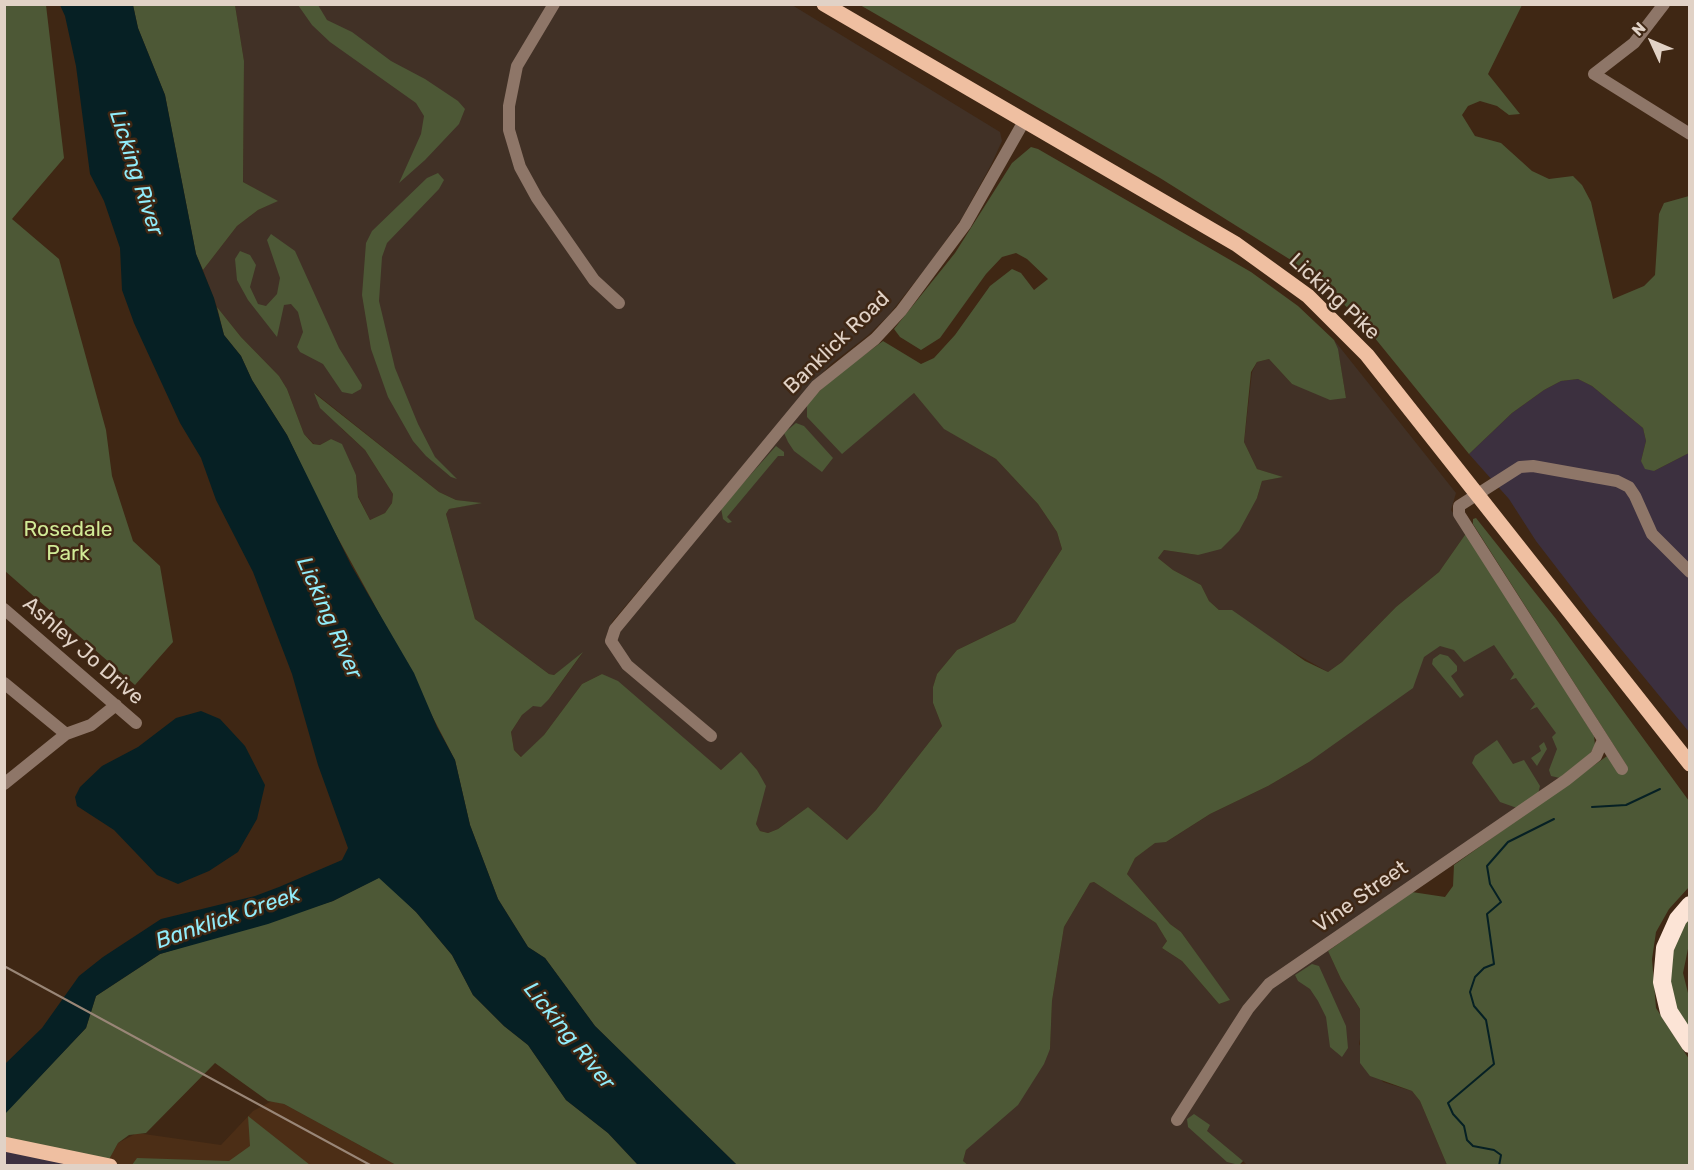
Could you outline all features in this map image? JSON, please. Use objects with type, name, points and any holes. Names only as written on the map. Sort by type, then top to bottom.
[{"type":"highway","points":[[1689,905],[1678,919],[1665,948],[1662,982],[1670,1012],[1689,1044]]},
{"type":"main road","name":"Licking Pike","points":[[824,4],[1023,123],[1236,244],[1294,284],[1329,315],[1367,355],[1689,764]]},
{"type":"main road","points":[[4,1144],[107,1165]]},
{"type":"street","points":[[554,4],[517,66],[509,106],[508,130],[520,166],[537,198],[594,280],[619,303]]},
{"type":"street","points":[[1664,4],[1634,43],[1594,74],[1689,134]]},
{"type":"street","name":"Banklick Road","points":[[711,736],[627,665],[614,648],[611,636],[621,618],[671,562],[816,386],[874,339],[901,311],[965,225],[1023,123]]},
{"type":"street","points":[[1622,769],[1459,514],[1459,506],[1509,472],[1533,466],[1617,481],[1629,488],[1635,496],[1652,534],[1689,572]]},
{"type":"street","name":"Ashley Jo Drive","points":[[4,609],[136,723]]},
{"type":"street","points":[[4,683],[66,734]]},
{"type":"street","points":[[6,780],[66,734],[91,725],[116,705]]},
{"type":"street","name":"Vine Street","points":[[1177,1120],[1248,1009],[1269,984],[1574,775],[1596,756],[1603,740]]},
{"type":"shaded area","points":[[235,5],[792,5],[1000,132],[1002,141],[991,165],[962,218],[929,264],[888,316],[831,364],[812,384],[612,622],[609,633],[812,397],[914,393],[945,429],[996,459],[1038,504],[1057,532],[1062,549],[1015,622],[957,650],[937,674],[933,687],[933,703],[942,726],[876,810],[847,840],[808,807],[778,829],[768,833],[760,831],[756,824],[759,808],[757,770],[741,753],[721,770],[602,674],[582,684],[544,735],[522,757],[514,750],[511,732],[522,715],[533,705],[549,699],[582,654],[554,675],[549,674],[475,619],[446,514],[449,509],[479,503],[456,500],[439,492],[315,393],[342,429],[365,450],[393,494],[392,503],[385,513],[370,520],[358,496],[356,475],[331,439],[320,445],[314,444],[304,434],[287,389],[279,376],[241,337],[217,307],[203,270],[237,226],[258,210],[277,201],[243,182],[244,61]]},
{"type":"shaded area","points":[[1334,340],[1456,493],[1451,510],[1467,532],[1439,572],[1396,607],[1342,662],[1328,672],[1219,610],[1209,601],[1201,585],[1173,570],[1158,558],[1164,550],[1198,555],[1257,498],[1262,481],[1282,477],[1257,469],[1244,442],[1252,372],[1257,362],[1269,359],[1292,384],[1346,398]]},
{"type":"shaded area","points":[[1578,379],[1592,386],[1643,428],[1646,441],[1641,461],[1654,471],[1689,453],[1689,732],[1593,615],[1536,541],[1509,499],[1469,454],[1512,413],[1544,390],[1561,381]]},
{"type":"shaded area","points":[[1446,577],[1584,760],[1324,942],[1341,979],[1360,1009],[1362,1028],[1359,1044],[1383,1082],[1412,1091],[1420,1101],[1447,1165],[1248,1166],[1243,1161],[1239,1166],[968,1165],[963,1161],[966,1150],[1050,1049],[1052,1001],[1064,927],[1090,883],[1094,882],[1156,923],[1167,941],[1162,948],[1182,961],[1219,1004],[1229,1000],[1181,932],[1170,924],[1127,874],[1135,858],[1156,842],[1166,842],[1210,814],[1268,786],[1309,762]]},
{"type":"shaded area","points":[[272,1101],[284,1104],[396,1165],[106,1165],[118,1143],[137,1133],[221,1145],[253,1111]]},
{"type":"shaded area","points":[[4,1144],[106,1166],[5,1165]]},
{"type":"green space","name":"Rosedale Park","points":[[5,4],[46,5],[64,158],[12,219],[59,259],[106,430],[112,476],[133,541],[160,566],[173,642],[135,685],[5,571]]},
{"type":"green space","points":[[133,5],[235,5],[244,61],[243,182],[278,201],[258,210],[237,226],[203,270],[196,254],[165,95],[138,28]]},
{"type":"green space","points":[[298,5],[318,5],[327,20],[352,32],[391,61],[425,79],[458,101],[465,109],[459,124],[425,160],[399,183],[421,134],[424,116],[416,103],[330,42],[312,25]]},
{"type":"green space","points":[[860,5],[1522,5],[1488,74],[1520,114],[1509,115],[1497,106],[1480,101],[1468,106],[1462,115],[1475,136],[1501,143],[1532,171],[1549,179],[1573,176],[1582,185],[1591,202],[1613,299],[1644,286],[1655,275],[1659,214],[1664,203],[1689,196],[1689,453],[1654,471],[1645,469],[1641,461],[1646,441],[1643,428],[1592,386],[1578,379],[1561,381],[1544,390],[1512,413],[1469,454],[1361,321],[1327,288],[1294,262],[1160,178]]},
{"type":"green space","points":[[1031,147],[1038,149],[1251,272],[1298,306],[1334,340],[1338,349],[1346,398],[1330,400],[1292,384],[1269,359],[1257,362],[1251,372],[1244,442],[1257,469],[1283,477],[1262,481],[1257,498],[1239,531],[1221,549],[1198,555],[1164,550],[1158,558],[1173,570],[1201,585],[1209,601],[1219,610],[1232,610],[1305,661],[1328,672],[1342,662],[1396,607],[1439,572],[1467,532],[1594,736],[1595,745],[1590,754],[1560,778],[1551,776],[1549,770],[1557,749],[1552,737],[1556,733],[1537,707],[1530,710],[1535,704],[1516,678],[1510,680],[1514,674],[1494,645],[1464,662],[1454,650],[1440,646],[1424,657],[1413,688],[1309,762],[1268,786],[1210,814],[1166,842],[1155,843],[1135,858],[1127,874],[1170,924],[1181,932],[1230,1000],[1219,1004],[1182,961],[1162,948],[1167,941],[1156,923],[1094,882],[1090,883],[1064,927],[1052,1001],[1050,1049],[1044,1064],[1018,1105],[966,1150],[963,1161],[968,1165],[737,1165],[595,1026],[545,958],[528,947],[498,899],[470,825],[455,760],[323,511],[287,435],[252,380],[241,356],[224,335],[217,307],[241,337],[279,376],[287,389],[304,434],[313,444],[320,445],[331,439],[342,444],[356,475],[358,497],[370,520],[385,513],[392,503],[393,494],[365,450],[320,408],[314,393],[439,492],[456,500],[482,503],[449,509],[446,514],[475,619],[549,674],[554,675],[583,652],[549,699],[541,707],[533,706],[522,715],[511,732],[514,750],[521,757],[544,735],[582,684],[602,674],[618,681],[721,770],[741,752],[757,770],[766,786],[756,824],[760,831],[768,833],[778,829],[808,807],[847,840],[876,810],[942,726],[933,703],[933,687],[937,674],[957,650],[1015,622],[1062,549],[1057,532],[1038,504],[996,459],[944,429],[914,393],[842,454],[807,417],[807,403],[833,378],[883,341],[921,364],[934,358],[955,335],[990,286],[1012,269],[1021,273],[1034,290],[1048,279],[1027,259],[1016,253],[1002,257],[986,274],[940,338],[921,350],[900,337],[894,329],[955,253],[1012,163]]},
{"type":"green space","points":[[438,173],[444,180],[439,189],[387,243],[382,257],[379,301],[395,368],[418,424],[435,457],[457,479],[451,477],[426,456],[413,441],[388,397],[371,349],[362,295],[366,243],[372,231],[427,178]]},
{"type":"green space","points":[[271,234],[295,251],[339,348],[362,385],[361,389],[352,394],[342,392],[323,364],[300,352],[297,347],[303,332],[298,312],[291,304],[284,305],[277,337],[248,300],[237,280],[235,259],[240,251],[250,255],[256,265],[250,287],[258,304],[266,306],[277,294],[280,278],[267,240]]},
{"type":"green space","points":[[796,423],[804,426],[833,458],[822,472],[794,451],[788,442],[784,433]]},
{"type":"green space","points":[[776,446],[784,452],[784,456],[778,456],[727,517],[732,522],[728,523],[723,519],[721,508]]},
{"type":"green space","points":[[1476,518],[1556,619],[1689,801],[1689,887],[1669,909],[1656,932],[1652,959],[1656,1008],[1689,1059],[1689,1165],[1447,1165],[1420,1101],[1412,1091],[1370,1076],[1360,1063],[1360,1009],[1341,979],[1328,951],[1412,892],[1445,897],[1453,886],[1454,865],[1607,756],[1619,772],[1627,766],[1473,524],[1473,519]]},
{"type":"green space","points":[[1440,654],[1448,656],[1457,666],[1457,671],[1451,676],[1464,695],[1460,698],[1432,664],[1433,659]]},
{"type":"green space","points":[[1497,740],[1513,764],[1524,760],[1540,786],[1538,794],[1517,808],[1500,802],[1472,763],[1475,756]]},
{"type":"green space","points":[[1544,742],[1547,749],[1537,766],[1531,758],[1541,751],[1539,746]]},
{"type":"green space","points":[[380,877],[416,912],[452,955],[473,995],[504,1026],[528,1045],[566,1100],[608,1133],[638,1165],[396,1165],[284,1104],[268,1101],[215,1063],[146,1133],[129,1135],[118,1143],[106,1165],[5,1139],[4,1114],[86,1028],[96,996],[160,954],[333,901]]},
{"type":"green space","points":[[1689,912],[1689,944],[1683,973],[1689,997],[1689,1034],[1671,1001],[1668,956]]},
{"type":"green space","points":[[1312,964],[1319,966],[1346,1026],[1348,1048],[1342,1057],[1330,1047],[1326,1017],[1318,1001],[1310,989],[1298,981],[1295,975]]},
{"type":"green space","points":[[1194,1114],[1210,1125],[1207,1131],[1243,1161],[1239,1165],[1227,1162],[1188,1127],[1187,1119]]},
{"type":"green space","points":[[248,1116],[310,1165],[132,1165],[137,1158],[229,1161],[250,1146]]},
{"type":"water","points":[[60,5],[133,5],[138,28],[165,95],[196,254],[214,298],[224,335],[241,356],[252,380],[287,435],[351,565],[414,673],[437,727],[455,760],[470,825],[498,899],[528,947],[545,958],[595,1026],[737,1165],[638,1165],[608,1133],[566,1100],[528,1045],[504,1026],[473,995],[452,955],[416,912],[379,878],[333,901],[268,924],[160,954],[96,996],[86,1028],[5,1114],[5,1064],[42,1028],[79,976],[103,957],[161,919],[255,896],[279,887],[342,860],[348,848],[318,765],[292,674],[253,572],[216,500],[201,458],[180,423],[134,323],[122,290],[120,248],[104,201],[90,174],[76,66],[65,16]]},
{"type":"water","points":[[201,711],[220,719],[245,746],[265,785],[257,819],[238,852],[209,871],[178,884],[157,875],[114,830],[77,806],[75,797],[80,787],[102,766],[138,747],[176,718]]},
{"type":"waterway","points":[[1592,807],[1626,805],[1660,789]]},
{"type":"waterway","points":[[1499,1166],[1501,1155],[1494,1150],[1473,1146],[1467,1140],[1464,1126],[1453,1114],[1448,1103],[1494,1064],[1486,1020],[1474,1006],[1470,992],[1475,977],[1484,968],[1494,964],[1487,914],[1501,902],[1490,884],[1487,866],[1508,842],[1554,819]]},
{"type":"railway","points":[[4,966],[372,1166]]},
{"type":"water label","name":"Licking River","points":[[136,173]]},
{"type":"water label","name":"Licking River","points":[[329,618]]},
{"type":"water label","name":"Banklick Creek","points":[[228,918]]},
{"type":"water label","name":"Licking River","points":[[569,1036]]}]
